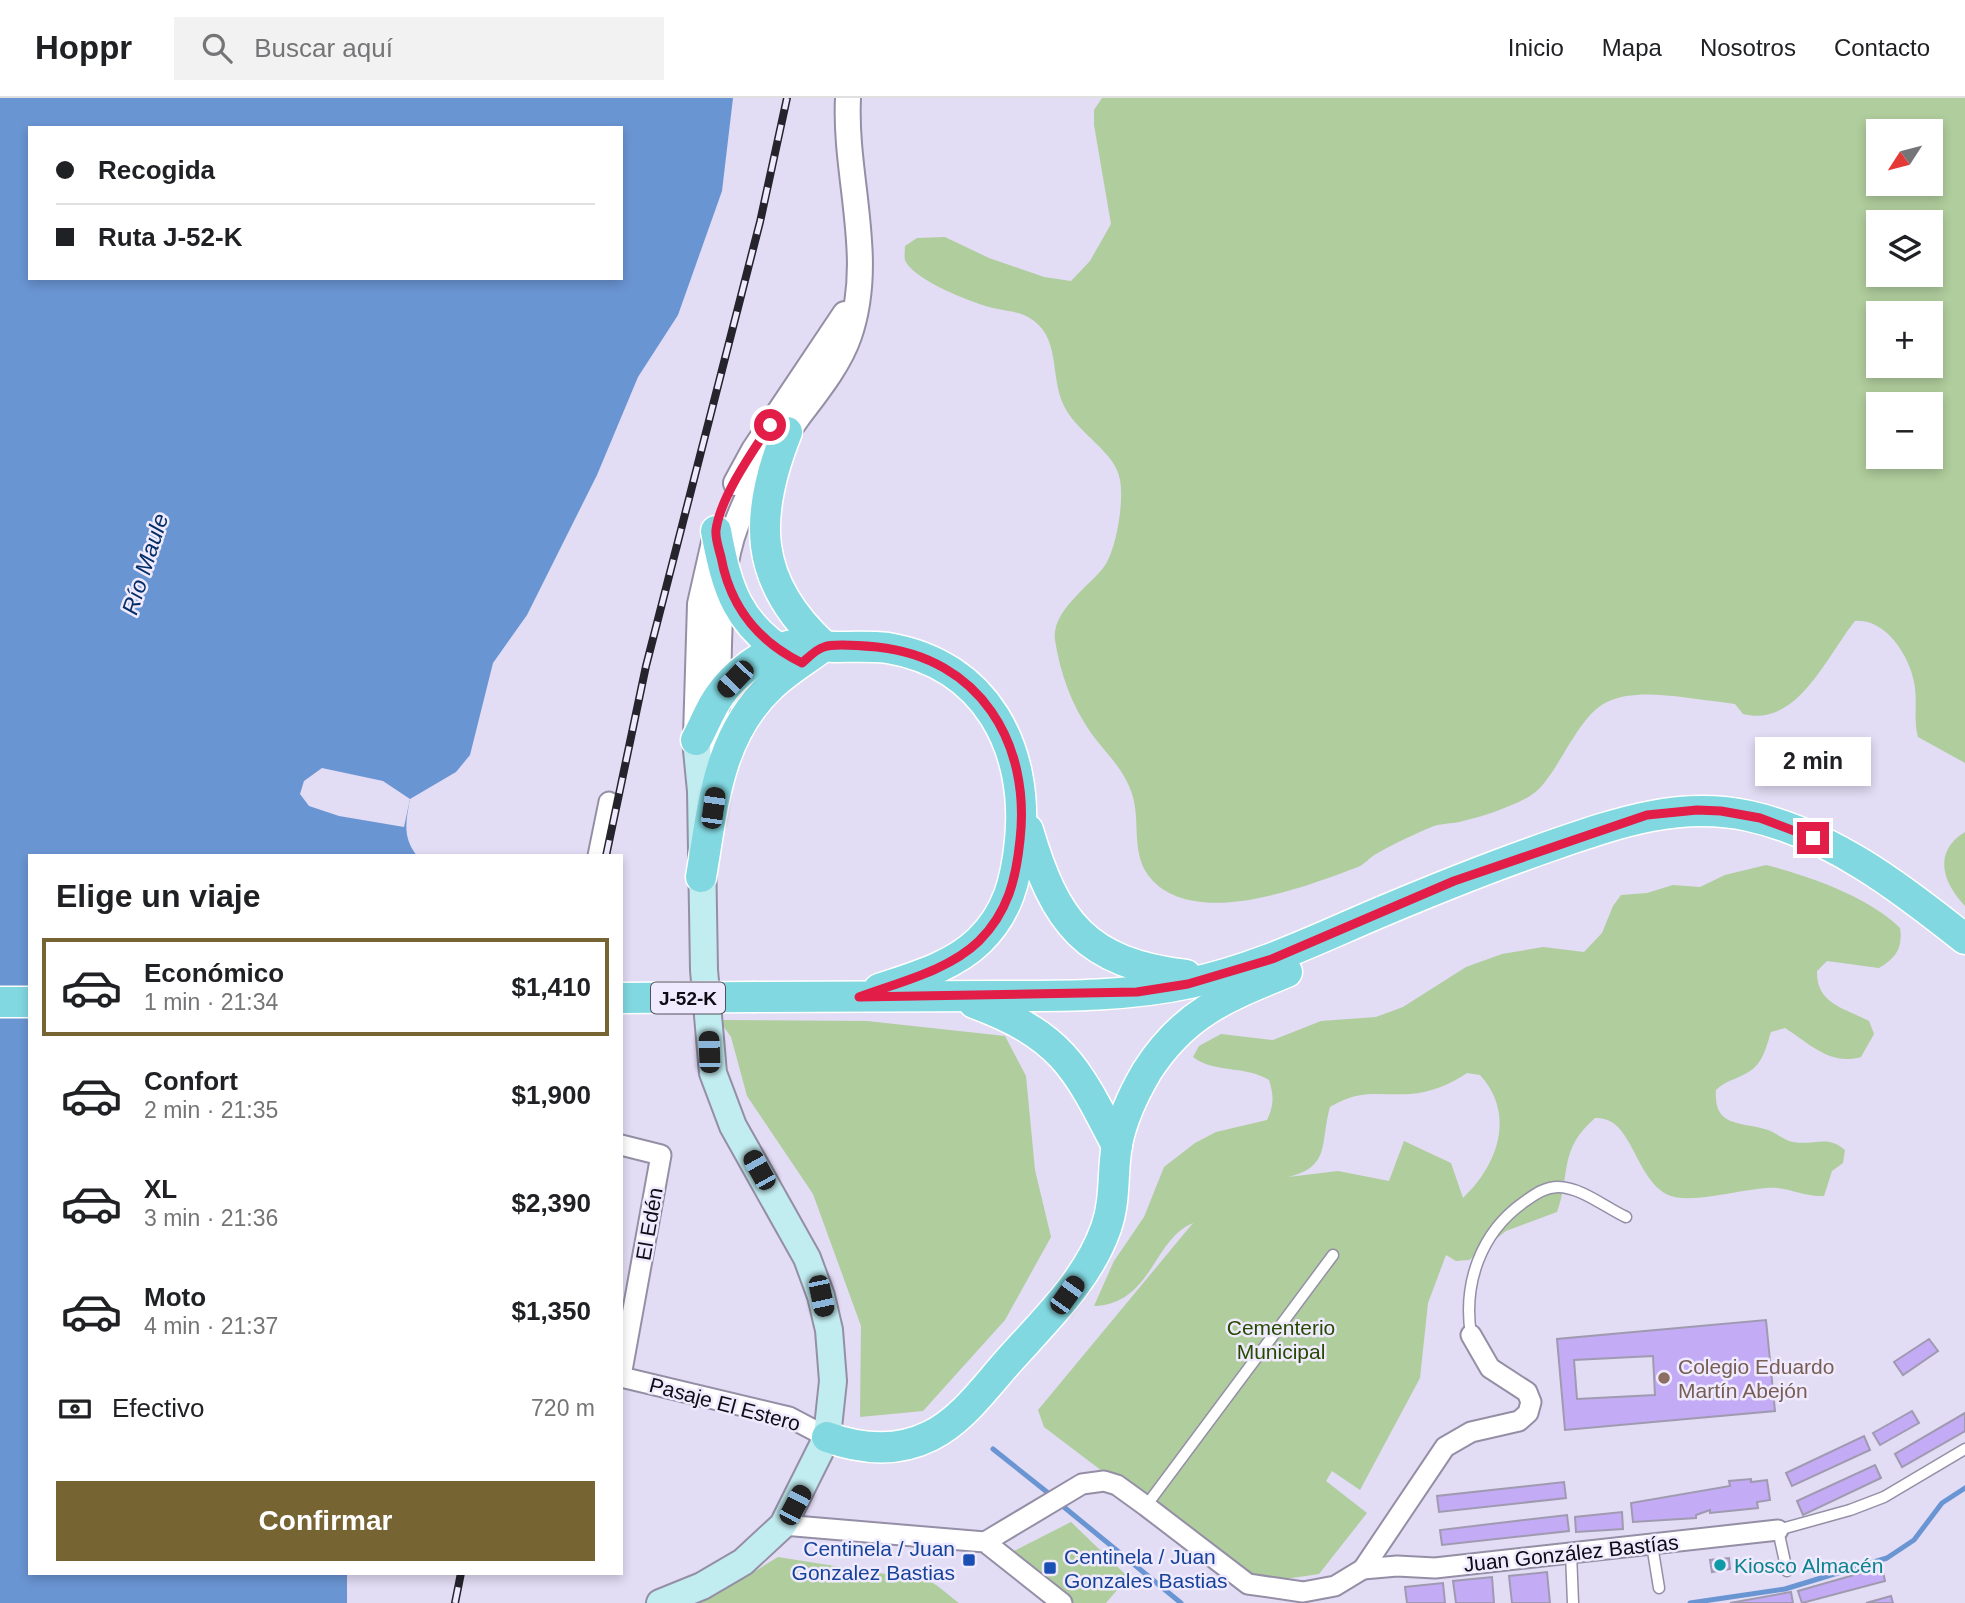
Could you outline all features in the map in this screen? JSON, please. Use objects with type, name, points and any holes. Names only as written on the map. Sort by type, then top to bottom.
[{"type":"main road","points":[[701,877],[715,788],[727,750],[758,700],[801,653],[803,625],[776,582],[766,544],[768,486],[787,432]]},
{"type":"main road","points":[[716,531],[724,575],[740,611],[763,638],[801,653]]},
{"type":"main road","points":[[660,1603],[702,1586],[743,1562],[783,1525],[805,1487],[827,1437],[833,1369],[821,1296],[797,1239],[733,1126],[713,1073],[704,970],[701,791],[696,740],[720,695],[735,679],[801,653],[868,646],[908,653],[946,670],[962,681],[990,709],[1010,743],[1021,781],[1023,815],[1016,880],[1001,914],[990,929],[950,962],[859,997]]},
{"type":"main road","name":"J-52-K","points":[[623,998],[1137,992],[1210,978],[1272,959],[1476,873],[1647,815],[1697,810],[1721,811],[1774,822],[1826,844],[1892,884],[1965,939]]},
{"type":"main road","points":[[1023,815],[1046,887],[1059,910],[1083,936],[1128,963],[1162,973],[1210,978]]},
{"type":"main road","points":[[827,1437],[860,1447],[894,1447],[927,1438],[956,1419],[1067,1295],[1089,1264],[1107,1227],[1114,1197],[1117,1146],[1128,1110],[1147,1072],[1192,1017],[1220,1001],[1383,928],[1476,873]]},
{"type":"main road","points":[[957,996],[1027,1025],[1058,1048],[1082,1080],[1117,1146]]},
{"type":"main road","points":[[0,1002],[28,1002]]},
{"type":"street","points":[[701,791],[708,771],[720,695],[718,631],[724,575],[743,506],[759,473],[821,386],[849,337],[857,296],[858,204],[848,136],[848,98]]},
{"type":"street","points":[[696,740],[698,629],[704,579],[726,503],[754,450],[857,296]]},
{"type":"street","points":[[598,854],[609,802]]},
{"type":"street","name":"El Edén","points":[[623,1146],[661,1155],[623,1366]]},
{"type":"street","name":"Juan González Bastías","points":[[985,1542],[1090,1482],[1104,1481],[1117,1485],[1248,1584],[1303,1592],[1335,1586],[1363,1569],[1445,1447],[1471,1432],[1520,1421],[1528,1413],[1531,1402],[1527,1392],[1490,1368],[1471,1335]]},
{"type":"street","name":"Pasaje El Estero","points":[[623,1377],[789,1417],[827,1437]]},
{"type":"street","points":[[783,1525],[985,1542],[1062,1603]]},
{"type":"street","name":"Juan González Bastías","points":[[1363,1569],[1435,1567],[1778,1530]]},
{"type":"lane","points":[[1471,1335],[1469,1293],[1477,1262],[1493,1231],[1517,1206],[1547,1189],[1567,1188],[1626,1217]]},
{"type":"lane","points":[[1146,1506],[1333,1255]]},
{"type":"lane","points":[[1787,1571],[1778,1530],[1850,1510],[1884,1497],[1965,1449]]},
{"type":"lane","points":[[1652,1545],[1659,1588]]},
{"type":"lane","points":[[1571,1553],[1573,1603]]},
{"type":"green space","points":[[1102,98],[1965,98],[1965,763],[1918,737],[1915,689],[1907,661],[1886,632],[1876,625],[1855,621],[1808,686],[1795,700],[1779,710],[1762,716],[1743,714],[1735,704],[1663,695],[1634,695],[1607,702],[1585,721],[1549,777],[1530,796],[1480,817],[1434,826],[1383,850],[1358,867],[1282,893],[1224,902],[1197,901],[1173,895],[1153,881],[1140,859],[1135,811],[1129,786],[1078,712],[1060,665],[1055,640],[1059,618],[1100,572],[1110,556],[1120,511],[1121,489],[1117,470],[1104,451],[1070,416],[1064,406],[1050,345],[1039,325],[1024,315],[984,305],[944,290],[919,275],[905,260],[905,246],[917,238],[945,237],[989,258],[1044,277],[1071,281],[1090,261],[1111,224],[1094,125],[1094,110]]},
{"type":"green space","points":[[1965,832],[1965,906],[1951,888],[1944,868],[1948,849]]},
{"type":"green space","name":"Cementerio Municipal","points":[[1766,865],[1783,870],[1855,897],[1900,928],[1897,952],[1879,968],[1827,961],[1817,971],[1821,991],[1827,998],[1869,1021],[1874,1034],[1861,1057],[1850,1059],[1830,1056],[1785,1028],[1771,1032],[1763,1056],[1754,1068],[1716,1090],[1719,1111],[1732,1121],[1768,1130],[1793,1142],[1826,1141],[1845,1150],[1843,1163],[1832,1171],[1824,1196],[1777,1188],[1689,1198],[1666,1194],[1646,1173],[1617,1126],[1607,1120],[1595,1118],[1583,1130],[1570,1152],[1557,1212],[1506,1231],[1469,1260],[1456,1261],[1446,1255],[1428,1303],[1420,1378],[1360,1490],[1332,1471],[1326,1481],[1367,1513],[1319,1574],[1251,1584],[1044,1427],[1038,1410],[1193,1223],[1169,1242],[1140,1283],[1128,1294],[1113,1303],[1094,1306],[1114,1261],[1144,1217],[1164,1167],[1195,1143],[1216,1132],[1267,1120],[1272,1105],[1269,1080],[1250,1072],[1202,1062],[1193,1057],[1199,1046],[1221,1034],[1273,1040],[1321,1021],[1376,1017],[1403,1007],[1466,967],[1502,954],[1543,947],[1584,952],[1602,933],[1613,906],[1621,895],[1647,893],[1673,885],[1700,887],[1725,875]],"holes":[[[1467,1073],[1480,1075],[1491,1090],[1497,1106],[1500,1122],[1498,1139],[1485,1170],[1463,1198],[1451,1163],[1404,1141],[1389,1181],[1338,1171],[1288,1177],[1302,1173],[1318,1160],[1330,1107],[1341,1101],[1369,1094],[1425,1092]]]},
{"type":"green space","points":[[719,1020],[867,1021],[1005,1036],[1026,1076],[1035,1170],[1051,1237],[1005,1320],[923,1411],[860,1417],[861,1326],[813,1194],[747,1096],[731,1037]]},
{"type":"green space","points":[[1071,1522],[1128,1577],[1106,1603],[1069,1603],[1006,1555]]},
{"type":"green space","points":[[778,1557],[904,1577],[920,1577],[933,1583],[959,1603],[690,1603],[731,1586]]},
{"type":"water","name":"Río Maule","points":[[0,98],[733,98],[722,191],[678,315],[638,377],[597,475],[527,615],[493,663],[470,755],[456,772],[410,799],[407,835],[416,854],[28,854],[28,1575],[347,1575],[347,1603],[0,1603]]},
{"type":"pier","points":[[322,768],[383,781],[410,799],[404,827],[339,816],[309,806],[300,794],[304,781]]},
{"type":"building","points":[[1766,1320],[1775,1411],[1565,1430],[1557,1339]],"holes":[[[1653,1356],[1655,1395],[1577,1399],[1574,1360]]]},
{"type":"building","points":[[1929,1339],[1938,1351],[1903,1375],[1894,1362]]},
{"type":"building","points":[[1912,1411],[1919,1423],[1880,1445],[1873,1433]]},
{"type":"building","points":[[1965,1413],[1965,1431],[1902,1467],[1895,1454]]},
{"type":"building","points":[[1864,1436],[1870,1450],[1792,1486],[1786,1473]]},
{"type":"building","points":[[1875,1465],[1881,1478],[1803,1515],[1797,1501]]},
{"type":"building","points":[[1751,1479],[1751,1482],[1767,1480],[1770,1500],[1757,1502],[1758,1508],[1710,1513],[1710,1510],[1696,1515],[1696,1518],[1633,1522],[1631,1503],[1730,1486],[1729,1481]]},
{"type":"building","points":[[1564,1482],[1566,1498],[1439,1512],[1437,1496]]},
{"type":"building","points":[[1622,1512],[1623,1529],[1576,1532],[1575,1517]]},
{"type":"building","points":[[1567,1515],[1569,1531],[1442,1545],[1440,1530]]},
{"type":"building","name":"Kiosco Almacén","points":[[1729,1558],[1730,1569],[1712,1572],[1710,1560]]},
{"type":"building","points":[[1882,1567],[1885,1581],[1802,1603],[1798,1591]]},
{"type":"building","points":[[1547,1572],[1550,1603],[1512,1603],[1509,1576]]},
{"type":"building","points":[[1492,1577],[1494,1603],[1456,1603],[1453,1581]]},
{"type":"building","points":[[1443,1583],[1445,1603],[1407,1603],[1405,1587]]},
{"type":"building","points":[[1791,1592],[1793,1603],[1730,1603]]},
{"type":"building","points":[[1891,1596],[1893,1603],[1866,1603]]},
{"type":"waterway","points":[[993,1449],[1052,1496]]},
{"type":"waterway","points":[[1690,1603],[1785,1589],[1887,1558],[1914,1540],[1942,1503],[1965,1488]]},
{"type":"waterway","points":[[1059,1503],[1181,1603]]},
{"type":"railway","points":[[606,854],[646,666],[760,222],[787,98]]},
{"type":"railway","points":[[455,1603],[461,1575]]},
{"type":"place","name":"Colegio Eduardo Martín Abejón","points":[[1664,1378]]},
{"type":"place","name":"Centinela / Juan Gonzalez Bastias","points":[[969,1560]]},
{"type":"place","name":"Kiosco Almacén","points":[[1720,1565]]},
{"type":"place","name":"Centinela / Juan Gonzales Bastias","points":[[1050,1568]]},
{"type":"route","points":[[770,425],[739,476],[716,531],[724,575],[740,611],[763,638],[802,663],[824,646],[868,646],[908,653],[946,670],[977,694],[990,709],[1010,743],[1021,781],[1023,815],[1016,880],[1001,914],[990,929],[964,954],[950,962],[859,997],[1041,996],[1137,992],[1188,984],[1272,959],[1454,881],[1569,839],[1647,815],[1672,811],[1721,811],[1760,818],[1813,838]]}]
